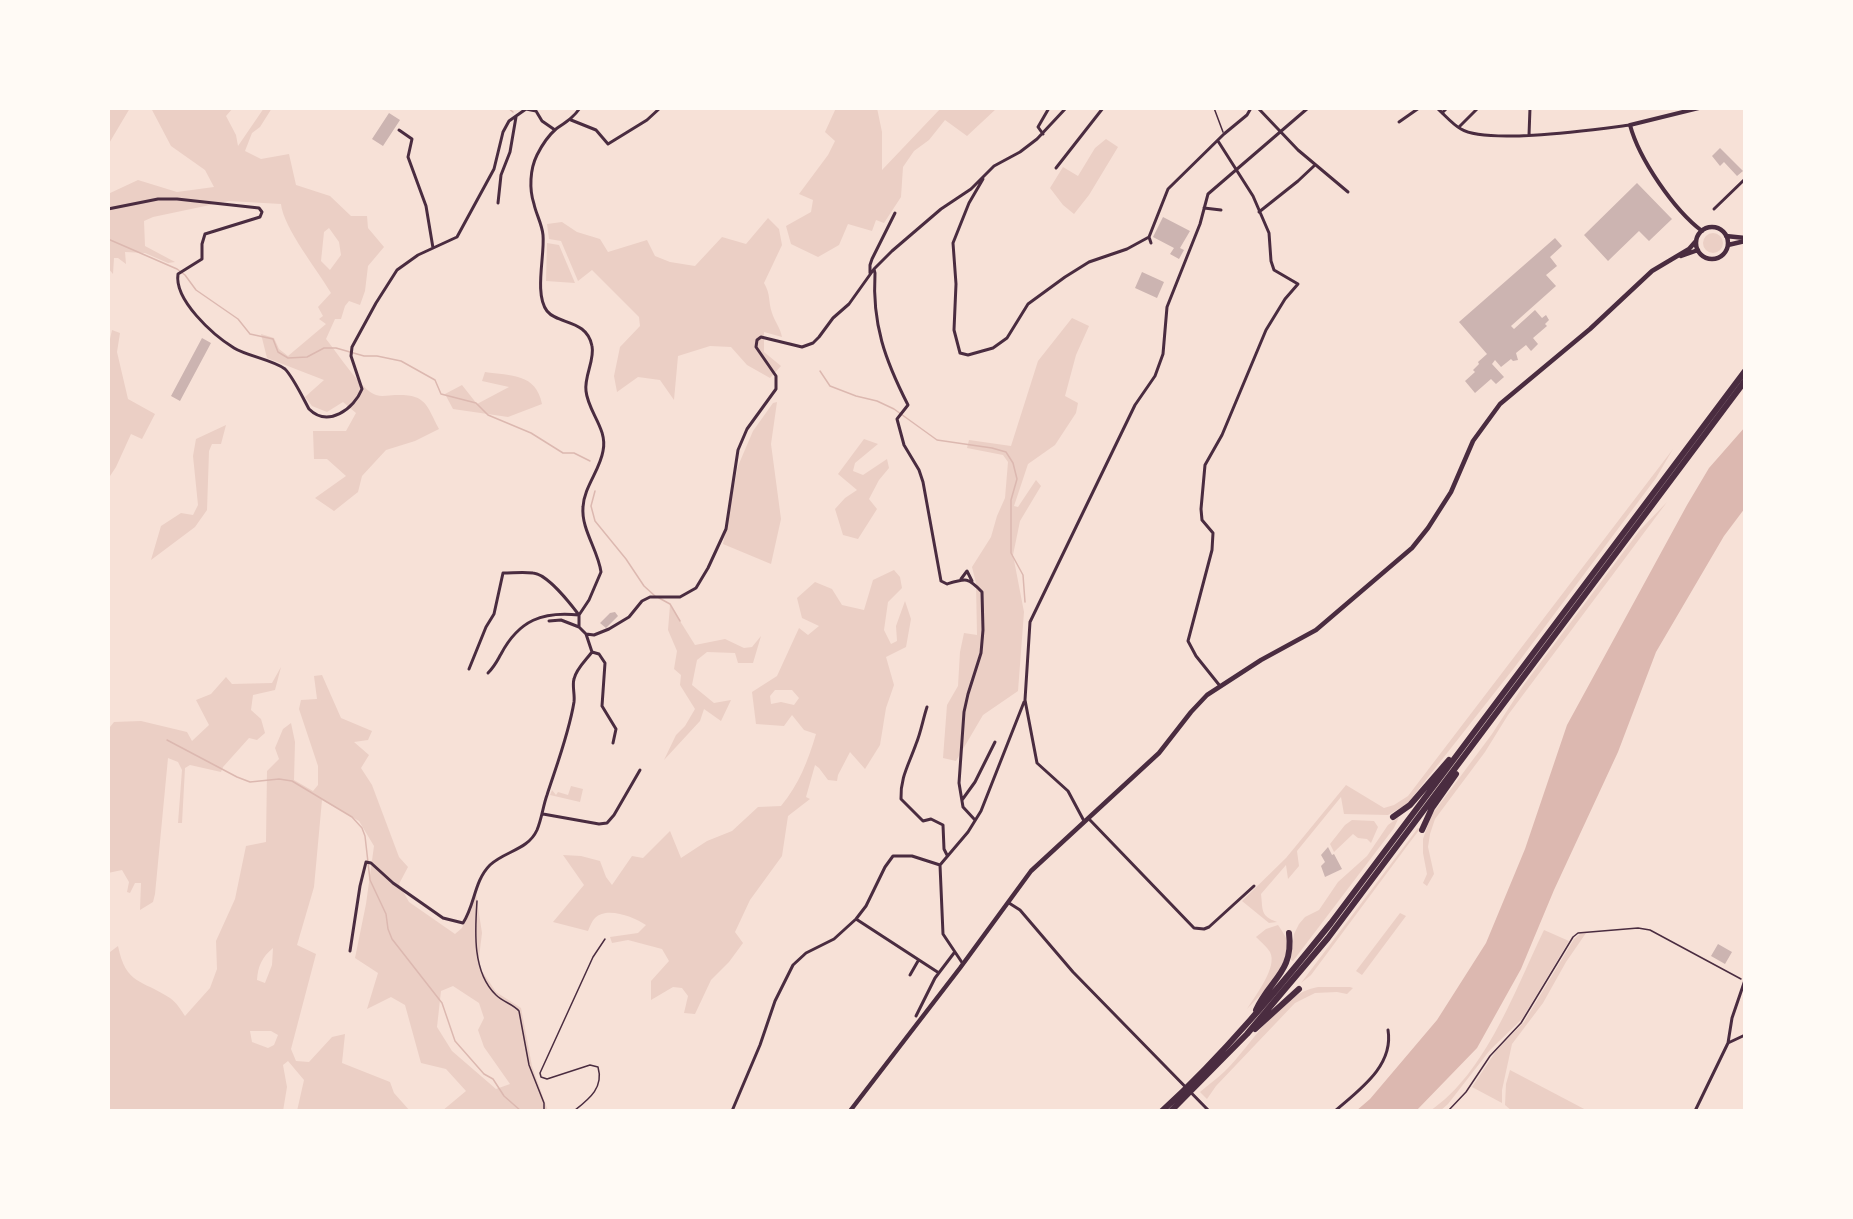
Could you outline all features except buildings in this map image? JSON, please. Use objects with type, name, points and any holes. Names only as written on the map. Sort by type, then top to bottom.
[{"type":"highway","points":[[1162,1111],[1220,1053],[1337,916],[1745,371]]},
{"type":"highway","points":[[1171,1111],[1247,1034],[1328,938],[1745,381]]},
{"type":"highway","points":[[1393,818],[1410,805],[1438,771],[1461,749]]},
{"type":"highway","points":[[1422,830],[1429,812],[1452,780],[1461,761]]},
{"type":"highway","points":[[1253,1016],[1286,965],[1290,947],[1289,933]]},
{"type":"highway","points":[[1247,1034],[1263,1023],[1299,989]]},
{"type":"main road","points":[[850,1111],[1031,871],[1159,753],[1191,712],[1208,695],[1261,660],[1316,630],[1412,548],[1451,492],[1473,441],[1500,404],[1590,329],[1652,271],[1689,249],[1702,231],[1715,227],[1726,236],[1745,239]]},
{"type":"main road","points":[[1696,241],[1698,250],[1705,257],[1715,259],[1724,254],[1728,244],[1726,236]]},
{"type":"main road","points":[[1728,244],[1745,239]]},
{"type":"main road","points":[[1662,264],[1698,250]]},
{"type":"street","points":[[579,627],[579,615],[589,600],[601,572],[583,516],[582,506],[601,460],[604,436],[586,391],[586,378],[593,347],[588,336],[579,327],[552,316],[543,303],[541,287],[543,233],[532,201],[531,179],[538,153],[555,130],[570,120],[580,108]]},
{"type":"street","points":[[570,120],[596,130],[608,144],[647,120],[660,108]]},
{"type":"street","points":[[1043,134],[1038,128],[1049,108]]},
{"type":"street","points":[[586,634],[594,635],[630,617],[642,601],[650,597],[680,597],[696,588],[708,568],[726,528],[738,450],[747,429],[776,388],[776,376],[756,347],[757,340],[761,338],[802,347],[813,343],[832,318],[849,304],[874,269],[900,244],[1003,160],[1020,153],[1043,134],[1066,108]]},
{"type":"street","points":[[1056,168],[1103,108]]},
{"type":"street","points":[[987,173],[969,204],[953,243],[956,284],[954,330],[960,353],[968,355],[993,348],[1007,338],[1028,304],[1065,277],[1089,262],[1127,249],[1149,237],[1168,189],[1224,134],[1247,115],[1251,108]]},
{"type":"street","points":[[1258,108],[1315,165],[1348,192]]},
{"type":"street","points":[[1254,886],[1209,927],[1194,928],[1087,821],[1068,791],[1037,763],[1024,700],[1030,622],[1135,405],[1155,376],[1163,354],[1167,307],[1194,241],[1208,195],[1308,108]]},
{"type":"street","points":[[1399,122],[1419,108]]},
{"type":"street","points":[[1437,108],[1462,130],[1483,135],[1529,135],[1630,126],[1699,108]]},
{"type":"street","points":[[1442,113],[1447,108]]},
{"type":"street","points":[[1459,128],[1478,108]]},
{"type":"street","points":[[1529,135],[1530,108]]},
{"type":"street","points":[[108,209],[158,199],[259,208],[262,212],[260,217],[205,234],[202,259],[178,274],[177,286],[205,325],[234,348],[285,369],[309,409],[314,414],[327,417],[349,409],[357,401],[362,389],[351,356],[352,347],[397,270],[418,255],[457,237],[494,168],[503,132],[509,121],[526,109],[536,111],[542,120],[555,130]]},
{"type":"street","points":[[498,203],[501,175],[510,152],[516,115]]},
{"type":"street","points":[[1630,126],[1649,168],[1690,222],[1702,231]]},
{"type":"street","points":[[399,130],[412,140],[408,157],[421,190],[434,248]]},
{"type":"street","points":[[1218,141],[1247,184],[1269,233],[1274,270],[1298,284],[1285,299],[1266,330],[1222,435],[1205,465],[1201,509],[1202,520],[1213,533],[1212,550],[1188,641],[1196,656],[1220,686]]},
{"type":"street","points":[[1259,212],[1315,165]]},
{"type":"street","points":[[1714,209],[1745,179]]},
{"type":"street","points":[[1204,208],[1221,210]]},
{"type":"street","points":[[870,274],[872,259],[895,213]]},
{"type":"street","points":[[1149,237],[1151,243]]},
{"type":"street","points":[[874,269],[874,309],[880,339],[908,405],[897,419],[904,445],[919,470],[923,482],[941,581],[947,584],[961,579],[972,581]]},
{"type":"street","points":[[961,579],[967,571],[982,592],[981,653],[968,694],[961,730],[959,783],[963,807],[975,820]]},
{"type":"street","points":[[469,669],[486,627],[494,614],[503,573],[535,572],[566,598],[579,615]]},
{"type":"street","points":[[488,673],[498,663],[500,655],[512,638],[526,623],[546,614],[579,615]]},
{"type":"street","points":[[549,621],[561,620],[579,627],[586,634],[592,652]]},
{"type":"street","points":[[592,652],[599,654],[605,663],[602,706],[616,729],[613,743]]},
{"type":"street","points":[[350,951],[360,886],[369,862],[393,884],[443,918],[463,923],[468,915],[481,876],[498,859],[528,842],[534,836],[543,814],[546,796],[574,702],[573,680],[592,652]]},
{"type":"street","points":[[963,964],[944,934],[940,865],[968,832],[975,820],[1024,700]]},
{"type":"street","points":[[927,707],[917,742],[905,768],[901,799],[923,822],[931,819],[943,825],[944,849],[947,855]]},
{"type":"street","points":[[962,800],[975,782],[995,742]]},
{"type":"street","points":[[543,814],[607,824],[640,770]]},
{"type":"street","points":[[732,1111],[760,1045],[775,1001],[793,965],[806,953],[834,939],[856,919],[866,906],[885,867],[893,856],[912,856],[940,865]]},
{"type":"street","points":[[1007,902],[1020,910],[1073,972],[1209,1111]]},
{"type":"street","points":[[856,919],[939,973]]},
{"type":"street","points":[[915,1016],[939,973],[954,953]]},
{"type":"street","points":[[910,975],[918,961]]},
{"type":"street","points":[[1695,1111],[1728,1042],[1732,1018],[1744,980]]},
{"type":"street","points":[[1335,1111],[1362,1088],[1385,1058],[1390,1041],[1388,1030]]},
{"type":"street","points":[[1728,1042],[1745,1035]]},
{"type":"lane","points":[[1214,108],[1224,134]]},
{"type":"path","points":[[478,894],[476,946],[480,966],[491,990],[519,1011],[529,1065],[544,1111]]},
{"type":"path","points":[[1448,1111],[1466,1092],[1490,1056],[1521,1023],[1573,937],[1578,933],[1638,928],[1650,930],[1744,980]]},
{"type":"path","points":[[574,1111],[598,1087],[600,1076],[598,1067],[590,1065],[547,1079],[541,1077],[540,1073],[593,957],[605,939]]},
{"type":"shaded area","points":[[109,108],[130,108],[108,145],[108,113]]},
{"type":"shaded area","points":[[151,108],[233,108],[226,116],[236,135],[238,146],[264,108],[272,108],[260,127],[252,133],[245,151],[261,159],[289,154],[296,185],[330,196],[351,216],[367,216],[368,228],[384,247],[368,266],[365,291],[360,305],[349,301],[341,319],[335,319],[326,339],[370,392],[378,396],[405,395],[419,399],[428,407],[439,429],[415,441],[386,450],[362,476],[358,492],[334,511],[315,498],[346,476],[327,459],[314,459],[313,431],[346,431],[356,413],[343,402],[327,412],[312,406],[305,397],[324,380],[267,358],[261,334],[274,338],[279,349],[288,356],[326,324],[319,319],[323,316],[318,307],[331,293],[294,236],[283,214],[281,204],[229,201],[153,217],[144,221],[145,246],[175,262],[168,263],[145,253],[125,252],[126,264],[114,258],[113,274],[108,268],[108,194],[138,180],[177,192],[214,187],[205,170],[171,146]],"holes":[[[329,228],[339,242],[341,255],[330,270],[321,261],[324,232]]]},
{"type":"shaded area","points":[[836,108],[877,108],[882,132],[882,170],[941,108],[1006,108],[1005,110],[996,109],[967,136],[945,120],[929,140],[914,151],[903,167],[901,197],[884,223],[876,220],[872,231],[848,224],[839,245],[818,257],[791,244],[786,226],[811,212],[813,200],[799,194],[828,155],[835,141],[825,132]]},
{"type":"shaded area","points":[[1106,139],[1118,147],[1089,195],[1074,214],[1063,205],[1050,188],[1063,167],[1078,176],[1095,148]]},
{"type":"shaded area","points":[[768,218],[779,229],[782,245],[764,283],[768,291],[772,313],[782,337],[764,332],[764,352],[781,366],[770,378],[747,365],[731,347],[710,346],[678,356],[674,400],[660,380],[638,377],[617,392],[614,376],[620,347],[640,326],[639,317],[592,270],[578,281],[561,241],[549,239],[547,224],[562,222],[577,232],[600,239],[608,252],[647,240],[655,256],[670,262],[695,266],[722,237],[746,244]]},
{"type":"shaded area","points":[[1713,233],[1720,236],[1723,243],[1720,250],[1713,253],[1706,250],[1703,243],[1706,236]]},
{"type":"shaded area","points":[[547,243],[559,245],[575,283],[546,281]]},
{"type":"shaded area","points":[[1072,318],[1089,326],[1076,355],[1065,396],[1078,403],[1076,413],[1055,445],[1028,464],[1014,506],[1018,507],[1036,480],[1041,486],[1020,521],[1013,555],[1024,612],[1018,691],[983,715],[956,761],[943,758],[947,705],[958,686],[960,652],[964,633],[977,635],[976,583],[972,567],[991,537],[1005,498],[1008,462],[1003,455],[967,448],[969,440],[1011,446],[1038,361]]},
{"type":"shaded area","points":[[112,330],[120,333],[117,352],[128,399],[155,414],[142,439],[131,434],[108,479],[108,348]]},
{"type":"shaded area","points":[[485,372],[513,376],[528,381],[539,394],[542,404],[508,417],[453,409],[445,394],[462,385],[477,404],[509,387],[482,381]]},
{"type":"shaded area","points":[[777,402],[771,444],[781,519],[771,564],[723,544],[738,466],[753,431],[773,403]]},
{"type":"shaded area","points":[[226,425],[221,444],[212,444],[209,451],[207,510],[195,527],[151,560],[161,526],[181,513],[193,515],[198,505],[193,456],[196,439]]},
{"type":"shaded area","points":[[1745,427],[1745,508],[1724,536],[1656,652],[1618,752],[1554,890],[1521,969],[1477,1048],[1416,1111],[1356,1111],[1370,1099],[1437,1020],[1486,943],[1525,849],[1567,725],[1709,468]]},
{"type":"shaded area","points":[[864,439],[878,444],[855,463],[853,471],[863,475],[887,459],[889,468],[879,480],[869,499],[877,509],[858,539],[843,535],[835,509],[857,490],[838,474]]},
{"type":"shaded area","points":[[1673,449],[1656,478],[1514,668],[1407,804],[1388,815],[1344,814],[1341,797],[1297,851],[1299,866],[1288,879],[1286,865],[1261,894],[1265,915],[1277,922],[1269,923],[1242,901],[1286,858],[1346,785],[1384,808],[1408,796]]},
{"type":"shaded area","points":[[1667,502],[1508,715],[1485,752],[1435,819],[1428,847],[1434,874],[1427,886],[1423,883],[1427,874],[1423,839],[1431,816],[1492,734],[1523,686],[1640,530]]},
{"type":"shaded area","points":[[894,570],[900,577],[902,588],[888,602],[884,630],[891,644],[897,641],[896,626],[905,601],[911,619],[906,647],[886,657],[894,685],[886,708],[880,745],[865,769],[850,752],[837,781],[828,780],[815,765],[806,797],[810,799],[788,816],[782,856],[750,900],[735,932],[743,943],[729,962],[711,980],[695,1014],[684,1013],[688,996],[682,988],[673,987],[651,1000],[651,981],[669,961],[662,949],[628,940],[612,943],[610,937],[638,933],[646,925],[628,916],[613,913],[606,913],[595,918],[588,931],[553,922],[584,885],[563,855],[581,856],[600,861],[612,885],[632,856],[643,858],[670,831],[681,858],[707,841],[732,831],[758,807],[781,806],[802,772],[816,734],[804,730],[792,715],[784,726],[756,724],[752,692],[777,676],[799,628],[808,635],[819,626],[802,618],[797,598],[815,582],[832,589],[842,605],[864,610],[873,580]],"holes":[[[775,690],[792,690],[799,698],[794,705],[781,702],[771,704],[770,696]]]},
{"type":"shaded area","points":[[670,605],[695,645],[725,639],[744,648],[752,647],[761,636],[753,663],[738,663],[735,653],[707,652],[697,660],[692,685],[714,703],[731,700],[721,721],[704,709],[700,721],[664,760],[676,735],[685,726],[695,709],[680,685],[681,675],[674,669],[677,651],[668,630]]},
{"type":"shaded area","points":[[281,667],[275,690],[253,695],[251,710],[261,719],[265,733],[257,740],[249,738],[221,772],[190,765],[185,768],[182,823],[178,823],[182,770],[178,762],[168,758],[155,894],[153,902],[140,910],[141,883],[135,883],[130,893],[127,892],[129,882],[122,870],[108,873],[108,726],[110,727],[114,722],[141,721],[187,732],[192,741],[209,725],[196,700],[211,694],[226,677],[232,684],[272,683]]},
{"type":"shaded area","points":[[322,675],[341,718],[372,731],[368,740],[354,742],[369,755],[361,768],[372,785],[399,857],[408,867],[399,884],[409,902],[455,934],[462,928],[476,894],[482,933],[478,965],[496,992],[521,1008],[532,1066],[548,1111],[442,1111],[466,1091],[446,1069],[421,1063],[405,1005],[391,997],[367,1009],[378,973],[355,958],[366,904],[374,846],[359,821],[322,800],[314,887],[297,945],[316,954],[291,1049],[296,1061],[309,1062],[332,1037],[345,1034],[342,1063],[390,1082],[394,1093],[410,1111],[297,1111],[304,1080],[288,1061],[283,1065],[287,1087],[283,1111],[108,1111],[108,952],[118,946],[121,959],[130,975],[170,998],[185,1016],[210,988],[217,969],[216,941],[235,899],[246,846],[266,842],[267,771],[279,759],[275,748],[283,729],[291,723],[295,742],[294,780],[313,791],[318,785],[318,766],[299,709],[301,700],[317,699],[314,676]],"holes":[[[273,948],[272,965],[265,983],[257,980],[258,970],[263,958]],[[453,986],[479,1003],[484,1018],[478,1030],[484,1047],[510,1084],[496,1089],[452,1051],[437,1027],[441,991]],[[250,1031],[271,1031],[278,1035],[274,1045],[268,1048],[252,1042]]]},
{"type":"shaded area","points":[[571,786],[583,789],[580,802],[550,795],[552,790],[556,795],[558,792],[568,795]]},
{"type":"shaded area","points":[[1399,817],[1394,828],[1293,961],[1291,960],[1294,934],[1299,924],[1305,917],[1319,910],[1338,882],[1367,856],[1388,825]]},
{"type":"shaded area","points":[[1352,820],[1374,821],[1378,827],[1371,843],[1353,834],[1334,852],[1330,844]]},
{"type":"shaded area","points":[[1418,828],[1420,829],[1311,975],[1301,983]]},
{"type":"shaded area","points":[[1400,913],[1406,916],[1362,975],[1356,971]]},
{"type":"shaded area","points":[[1278,925],[1288,943],[1284,964],[1267,988],[1247,1009],[1265,981],[1272,958],[1266,946],[1256,937],[1266,929]]},
{"type":"shaded area","points":[[1544,930],[1569,941],[1522,1019],[1490,1050],[1448,1104],[1440,1111],[1430,1111],[1450,1095],[1483,1053],[1510,1004]]},
{"type":"shaded area","points":[[1586,933],[1566,962],[1543,1003],[1512,1044],[1502,1090],[1502,1103],[1472,1087],[1496,1051],[1524,1022],[1574,939]]},
{"type":"shaded area","points":[[1318,987],[1353,988],[1347,994],[1315,993],[1295,1003],[1216,1086],[1207,1099],[1200,1092],[1225,1071],[1278,1010],[1291,999]]},
{"type":"shaded area","points":[[1510,1070],[1588,1111],[1512,1111],[1505,1105],[1506,1084]]},
{"type":"waterway","points":[[508,108],[513,112]]},
{"type":"waterway","points":[[108,239],[177,269],[185,275],[196,290],[238,319],[250,334],[273,339],[278,352],[288,358],[307,357],[324,348],[336,348],[364,356],[401,361],[435,380],[441,394],[476,403],[488,415],[531,433],[563,453],[574,453],[590,461]]},
{"type":"waterway","points":[[820,371],[830,386],[894,409],[937,440],[1006,452],[1013,463],[1017,479],[1011,500],[1011,553],[1023,575],[1025,602]]},
{"type":"waterway","points":[[595,491],[591,506],[595,521],[626,559],[644,586],[655,596]]},
{"type":"waterway","points":[[659,598],[670,604],[680,621]]},
{"type":"waterway","points":[[167,740],[250,782],[279,779],[292,781],[352,817],[362,828],[365,836],[370,880],[386,914],[392,939],[442,1003],[455,1041],[484,1074],[493,1079],[504,1096],[521,1111]]}]
